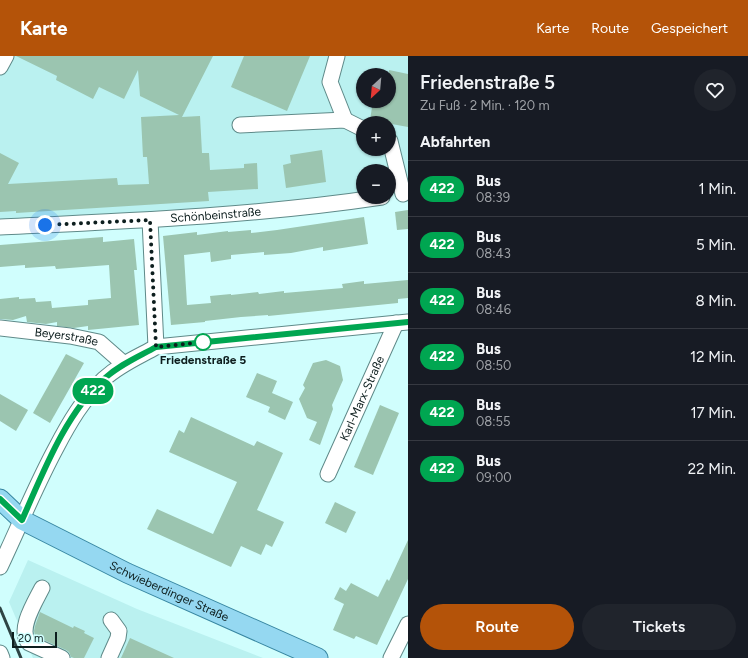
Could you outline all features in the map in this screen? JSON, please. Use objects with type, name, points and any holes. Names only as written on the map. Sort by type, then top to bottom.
[{"type":"main road","name":"Schwieberdinger Straße","points":[[0,499],[22,520],[127,573],[318,658]]},
{"type":"main road","name":"Schwieberdinger Straße","points":[[0,521],[22,520]]},
{"type":"street","points":[[0,67],[6,56]]},
{"type":"street","points":[[338,56],[330,82],[345,120]]},
{"type":"street","points":[[240,125],[345,120],[356,125]]},
{"type":"street","points":[[393,156],[400,194]]},
{"type":"street","name":"Schönbeinstraße","points":[[0,227],[150,220],[262,211],[356,200]]},
{"type":"street","points":[[150,220],[156,347]]},
{"type":"street","points":[[0,567],[44,470],[68,424],[84,400],[105,378],[124,364],[156,347],[402,323]]},
{"type":"street","name":"Karl-Marx-Straße","points":[[328,474],[402,323]]},
{"type":"street","name":"Beyerstraße","points":[[0,328],[70,336],[100,342],[124,364]]},
{"type":"street","points":[[42,588],[25,625],[25,634],[29,643],[62,658]]},
{"type":"street","points":[[109,658],[118,638],[118,631],[111,620]]},
{"type":"street","points":[[391,658],[408,624]]},
{"type":"shaded area","points":[[0,56],[408,56],[408,188],[396,190],[396,164],[356,164],[356,195],[270,206],[0,219]]},
{"type":"shaded area","points":[[28,560],[137,609],[263,658],[33,658],[9,602]]},
{"type":"building","points":[[16,56],[213,56],[182,117],[200,116],[202,153],[209,153],[210,170],[244,168],[244,164],[257,163],[258,189],[208,192],[209,201],[16,213],[16,211],[0,212],[0,153],[19,163],[8,184],[117,178],[118,185],[149,184],[147,157],[143,157],[141,117],[179,115],[140,96],[138,70],[124,99],[99,87],[93,99],[56,80],[57,76]]},
{"type":"building","points":[[244,56],[310,56],[287,111],[231,87]]},
{"type":"building","points":[[396,71],[408,74],[408,127],[396,125],[396,116],[371,116],[372,108],[396,108]]},
{"type":"building","points":[[322,150],[326,182],[286,188],[283,165],[291,163],[290,155]]},
{"type":"building","points":[[408,210],[408,229],[397,230],[395,212]]},
{"type":"building","points":[[364,217],[368,244],[323,251],[323,247],[291,253],[264,255],[264,252],[231,255],[231,259],[211,262],[210,252],[184,255],[187,305],[211,303],[210,296],[258,292],[259,294],[284,291],[284,293],[343,288],[342,284],[364,281],[364,284],[408,280],[408,298],[398,299],[398,303],[268,316],[241,317],[171,325],[163,236],[197,232],[197,235],[251,230],[251,233]]},
{"type":"building","points":[[103,237],[103,242],[134,239],[137,270],[134,270],[139,325],[88,330],[88,326],[74,328],[57,326],[57,322],[46,324],[27,322],[26,316],[13,320],[0,319],[0,299],[19,297],[19,299],[35,298],[36,302],[51,301],[52,308],[88,305],[88,300],[111,298],[109,265],[56,269],[55,266],[25,268],[25,265],[0,267],[0,245]]},
{"type":"building","points":[[66,354],[84,363],[50,423],[33,413]]},
{"type":"building","points":[[326,360],[340,366],[343,380],[332,405],[333,409],[320,445],[309,440],[317,422],[307,418],[299,399],[305,388],[303,385],[313,363]]},
{"type":"building","points":[[257,373],[277,381],[272,393],[293,402],[285,420],[268,412],[270,407],[246,397]]},
{"type":"building","points":[[0,394],[28,410],[16,431],[0,421]]},
{"type":"building","points":[[380,405],[399,413],[373,475],[354,467]]},
{"type":"building","points":[[191,417],[254,446],[257,441],[283,453],[257,510],[284,522],[272,547],[266,544],[261,555],[241,546],[231,567],[147,529],[157,509],[213,534],[237,482],[169,452],[179,430],[184,433]]},
{"type":"building","points":[[335,502],[356,512],[346,533],[325,523]]},
{"type":"building","points":[[408,540],[408,579],[377,645],[356,636],[354,639],[333,630],[344,604],[334,599],[340,587],[346,591],[351,583],[378,597],[387,579],[389,581]]},
{"type":"building","points":[[40,612],[73,628],[74,626],[85,631],[84,633],[94,638],[84,658],[71,657],[69,652],[66,650],[35,636],[35,626]]},
{"type":"building","points":[[130,638],[174,658],[121,658]]},
{"type":"railway","points":[[0,608],[21,658]]},
{"type":"bus line","name":"422","points":[[0,499],[22,520],[44,470],[68,424],[84,400],[105,378],[124,364],[156,347],[408,322]]},
{"type":"place","name":"Friedenstraße 5","points":[[203,342]]},
{"type":"route","points":[[45,225],[150,220],[156,347],[203,342]]}]
